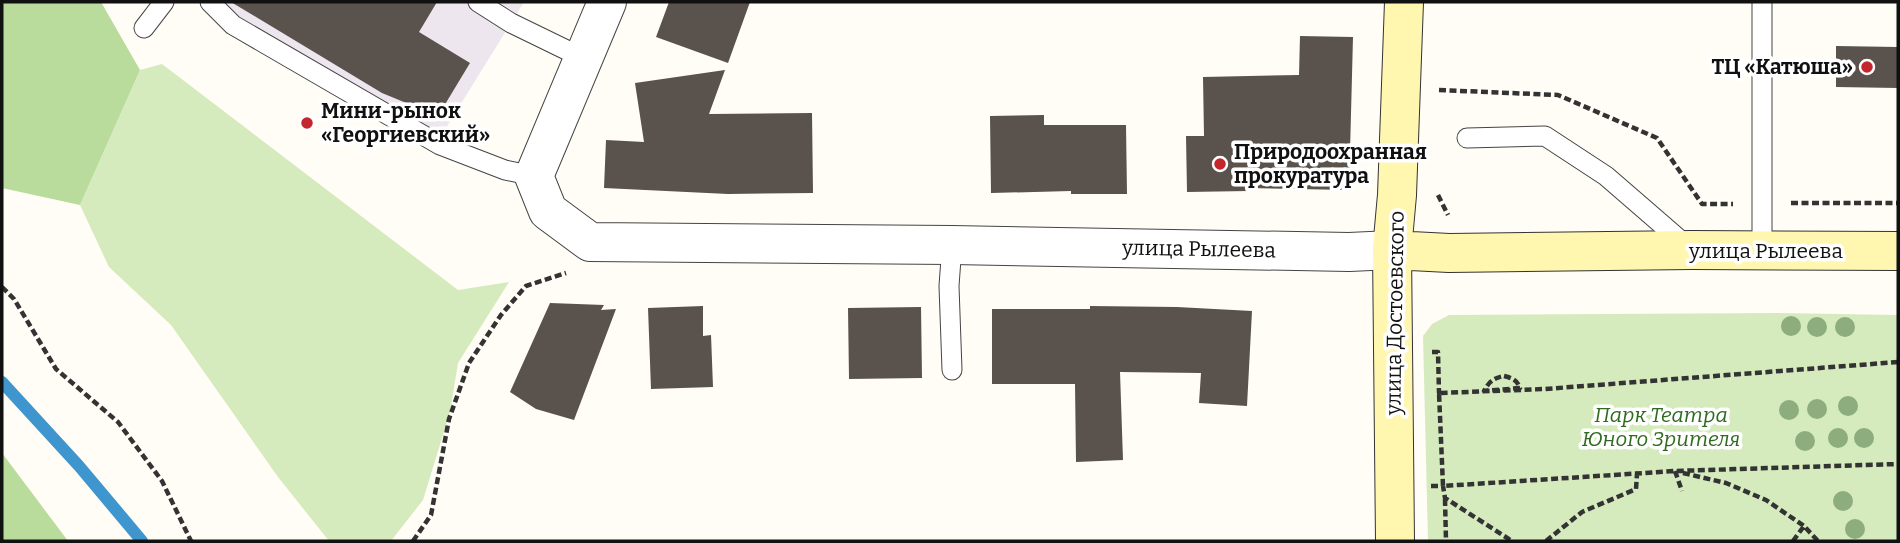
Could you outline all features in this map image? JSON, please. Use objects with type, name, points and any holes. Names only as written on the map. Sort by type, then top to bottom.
[{"type":"street","points":[[534,176],[607,2]]},
{"type":"street","name":"улица Достоевского","points":[[1395,541],[1392,250],[1397,195],[1404,2]]},
{"type":"street","name":"улица Рылеева","points":[[534,176],[548,211],[590,242],[1349,252],[1392,250],[1449,253],[1898,251]]},
{"type":"lane","points":[[144,28],[164,2]]},
{"type":"lane","points":[[210,2],[233,25],[440,145],[505,170],[534,176]]},
{"type":"lane","points":[[478,2],[511,23],[583,58]]},
{"type":"lane","points":[[1762,2],[1762,251]]},
{"type":"lane","points":[[1467,138],[1545,136],[1605,176],[1692,250]]},
{"type":"lane","points":[[952,245],[949,286],[952,370]]},
{"type":"path","points":[[1435,90],[1558,95],[1657,138],[1702,204],[1898,203]]},
{"type":"path","points":[[1437,183],[1438,196],[1450,219],[1449,253]]},
{"type":"path","points":[[413,541],[431,515],[449,419],[469,363],[501,315],[526,286],[570,272]]},
{"type":"path","points":[[2,287],[14,299],[56,369],[118,422],[162,481],[191,541]]},
{"type":"path","points":[[1446,541],[1439,393],[1558,388],[1898,362]]},
{"type":"path","points":[[1504,376],[1512,378],[1521,387],[1496,390],[1484,391],[1495,377],[1504,376]]},
{"type":"path","points":[[1427,486],[1675,471],[1898,464]]},
{"type":"path","points":[[1675,471],[1682,491]]},
{"type":"path","points":[[1675,471],[1726,483],[1766,500],[1804,526],[1818,541]]},
{"type":"path","points":[[1546,541],[1582,512],[1636,489],[1637,474]]},
{"type":"path","points":[[1445,498],[1512,541]]},
{"type":"path","points":[[1793,541],[1804,526]]},
{"type":"shaded area","points":[[224,2],[524,2],[441,136],[235,14]]},
{"type":"green space","points":[[2,2],[101,2],[140,70],[80,205],[2,188]]},
{"type":"green space","points":[[162,64],[458,290],[509,282],[458,363],[450,412],[423,500],[391,541],[329,541],[278,477],[171,325],[109,267],[80,205],[140,70]]},
{"type":"green space","name":"Парк Театра Юного Зрителя","points":[[1449,315],[1898,315],[1898,541],[1428,541],[1423,336],[1432,324]]},
{"type":"green space","points":[[2,453],[68,541],[2,541]]},
{"type":"building","points":[[231,2],[437,2],[419,32],[470,63],[438,116],[382,93]]},
{"type":"building","points":[[669,2],[750,2],[728,63],[656,37]]},
{"type":"building","points":[[1300,36],[1353,37],[1349,190],[1249,188],[1249,191],[1187,192],[1186,136],[1204,136],[1203,77],[1299,75]]},
{"type":"building","name":"ТЦ «Катюша»","points":[[1836,46],[1898,47],[1898,88],[1836,87]]},
{"type":"building","points":[[725,70],[709,114],[812,113],[813,193],[728,194],[604,188],[606,140],[644,142],[635,83]]},
{"type":"building","points":[[1044,115],[1044,125],[1126,125],[1127,194],[1071,194],[1071,191],[991,193],[990,116]]},
{"type":"building","points":[[550,303],[604,305],[601,310],[616,309],[574,420],[536,409],[510,392]]},
{"type":"building","points":[[703,306],[703,336],[711,335],[713,387],[651,389],[648,308]]},
{"type":"building","points":[[1090,306],[1252,311],[1247,406],[1199,403],[1201,373],[1120,372],[1123,460],[1076,462],[1075,384],[992,384],[992,309],[1090,309]]},
{"type":"building","points":[[921,307],[922,378],[849,379],[848,308]]},
{"type":"waterway","points":[[2,382],[79,466],[142,541]]},
{"type":"place","name":"ТЦ «Катюша»","points":[[1867,67]]},
{"type":"place","name":"Мини-рынок «Георгиевский»","points":[[307,123]]},
{"type":"place","name":"Природоохранная прокуратура","points":[[1220,164]]}]
